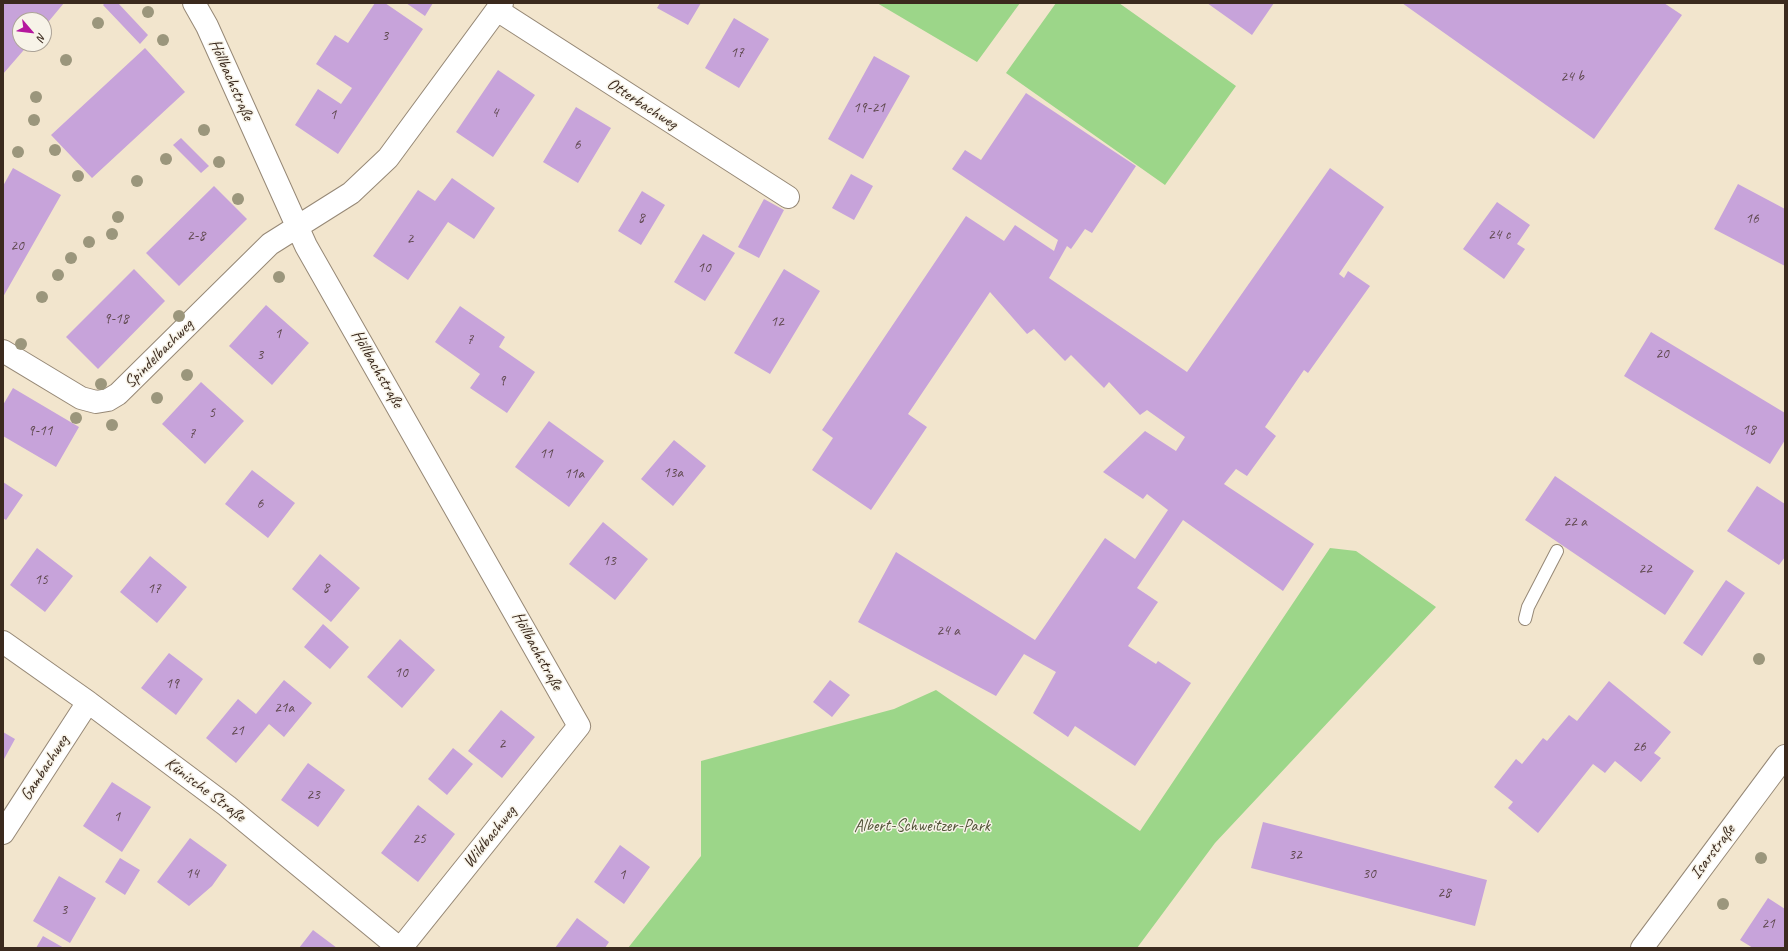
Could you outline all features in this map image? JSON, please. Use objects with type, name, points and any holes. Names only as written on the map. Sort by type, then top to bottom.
[{"type":"street","name":"Höllbachstraße","points":[[194,3],[207,26],[296,226],[579,726]]},
{"type":"street","name":"Otterbachweg","points":[[296,226],[352,193],[388,158],[499,7],[788,197]]},
{"type":"street","name":"Spindelbachweg","points":[[3,351],[81,398],[96,402],[108,400],[118,394],[270,244],[296,226]]},
{"type":"street","name":"Künische Straße","points":[[3,642],[88,702],[227,806],[400,948]]},
{"type":"street","name":"Gambachweg","points":[[3,833],[88,702]]},
{"type":"street","name":"Wildbachweg","points":[[400,948],[579,726]]},
{"type":"street","name":"Isarstraße","points":[[1642,948],[1785,756]]},
{"type":"lane","points":[[1525,619],[1528,607],[1557,551]]},
{"type":"green space","points":[[877,3],[1020,3],[977,62]]},
{"type":"green space","points":[[1056,3],[1119,3],[1236,86],[1165,185],[1006,73]]},
{"type":"green space","name":"Albert-Schweitzer-Park","points":[[1330,548],[1356,551],[1436,607],[1215,843],[1137,948],[628,948],[701,856],[701,761],[894,709],[936,690],[1140,831]]},
{"type":"building","points":[[3,3],[64,3],[52,17],[52,12],[12,12],[12,52],[22,52],[3,74]]},
{"type":"building","points":[[105,3],[118,3],[148,35],[140,44],[103,5]]},
{"type":"building","points":[[375,3],[385,3],[423,29],[338,154],[295,125],[318,89],[341,104],[352,88],[316,64],[335,35],[348,43]]},
{"type":"building","points":[[406,3],[433,3],[425,16]]},
{"type":"building","points":[[660,3],[701,3],[688,25],[657,8]]},
{"type":"building","points":[[1207,3],[1274,3],[1252,35]]},
{"type":"building","points":[[1402,3],[1664,3],[1682,15],[1594,139]]},
{"type":"building","points":[[734,18],[769,39],[739,88],[705,68]]},
{"type":"building","points":[[145,48],[185,92],[92,178],[51,135]]},
{"type":"building","points":[[874,56],[910,76],[863,159],[828,139]]},
{"type":"building","points":[[498,70],[535,95],[493,157],[456,132]]},
{"type":"building","points":[[1026,93],[1136,166],[1092,233],[1085,229],[1071,249],[1067,246],[1049,278],[1187,372],[1330,168],[1384,207],[1339,274],[1344,278],[1348,271],[1370,286],[1308,373],[1304,370],[1265,427],[1276,436],[1247,476],[1236,469],[1224,484],[1314,544],[1283,591],[1183,520],[1137,588],[1158,602],[1128,646],[1156,664],[1158,661],[1191,683],[1135,766],[1075,726],[1068,737],[1033,713],[1056,672],[1024,654],[996,696],[858,622],[896,552],[1035,640],[1105,538],[1135,559],[1168,510],[1147,494],[1143,499],[1103,472],[1145,431],[1176,451],[1185,437],[1147,410],[1140,415],[1109,382],[1104,388],[1071,355],[1065,361],[1034,329],[1027,334],[990,292],[908,414],[927,427],[871,510],[812,470],[833,438],[822,430],[966,216],[1004,241],[1015,225],[1054,251],[1058,240],[952,169],[965,150],[981,160]]},
{"type":"building","points":[[576,107],[611,128],[578,183],[543,162]]},
{"type":"building","points":[[181,138],[209,166],[201,173],[173,145]]},
{"type":"building","points":[[13,168],[61,195],[3,297],[3,186]]},
{"type":"building","points":[[851,174],[873,186],[854,220],[832,208]]},
{"type":"building","points":[[452,178],[495,208],[474,239],[448,222],[408,280],[373,256],[418,190],[435,201]]},
{"type":"building","points":[[1738,184],[1785,209],[1785,266],[1714,229]]},
{"type":"building","points":[[214,186],[247,219],[179,286],[146,253]]},
{"type":"building","points":[[642,191],[665,205],[641,245],[618,231]]},
{"type":"building","points":[[764,199],[784,210],[759,258],[738,247]]},
{"type":"building","points":[[1497,202],[1530,225],[1517,244],[1525,249],[1504,279],[1463,249]]},
{"type":"building","points":[[703,234],[735,253],[705,301],[674,282]]},
{"type":"building","points":[[134,269],[165,301],[98,369],[66,337]]},
{"type":"building","points":[[784,269],[820,291],[770,374],[734,353]]},
{"type":"building","points":[[266,305],[309,343],[272,385],[229,346]]},
{"type":"building","points":[[460,306],[505,337],[499,347],[535,372],[507,413],[470,388],[480,374],[435,342]]},
{"type":"building","points":[[1651,332],[1785,413],[1785,440],[1770,464],[1624,376]]},
{"type":"building","points":[[201,382],[244,421],[205,464],[162,424]]},
{"type":"building","points":[[13,388],[79,427],[56,467],[3,436],[3,405]]},
{"type":"building","points":[[549,421],[604,461],[569,507],[515,467]]},
{"type":"building","points":[[674,440],[706,466],[673,506],[641,479]]},
{"type":"building","points":[[252,470],[295,503],[268,538],[225,504]]},
{"type":"building","points":[[1555,476],[1694,571],[1665,615],[1525,520]]},
{"type":"building","points":[[3,482],[23,495],[6,520],[3,518]]},
{"type":"building","points":[[1757,486],[1785,504],[1785,557],[1779,565],[1727,531]]},
{"type":"building","points":[[603,522],[648,559],[615,600],[569,564]]},
{"type":"building","points":[[37,548],[73,576],[45,612],[10,585]]},
{"type":"building","points":[[320,554],[360,588],[331,622],[292,589]]},
{"type":"building","points":[[150,556],[187,587],[157,623],[120,592]]},
{"type":"building","points":[[1726,580],[1745,593],[1702,656],[1683,643]]},
{"type":"building","points":[[323,624],[349,647],[330,669],[304,647]]},
{"type":"building","points":[[400,639],[435,670],[402,708],[367,677]]},
{"type":"building","points":[[169,653],[203,679],[176,715],[141,688]]},
{"type":"building","points":[[284,680],[312,703],[284,737],[269,724],[236,763],[206,738],[238,699],[256,714]]},
{"type":"building","points":[[830,680],[850,695],[832,717],[813,702]]},
{"type":"building","points":[[1609,681],[1671,732],[1654,753],[1661,758],[1641,782],[1615,761],[1605,773],[1593,764],[1538,833],[1508,808],[1513,802],[1494,787],[1516,759],[1522,764],[1543,738],[1547,741],[1569,715],[1577,721]]},
{"type":"building","points":[[501,710],[535,737],[502,778],[468,751]]},
{"type":"building","points":[[3,732],[15,739],[3,761]]},
{"type":"building","points":[[453,748],[473,764],[447,795],[428,779]]},
{"type":"building","points":[[308,763],[345,790],[318,827],[281,800]]},
{"type":"building","points":[[112,782],[151,807],[122,852],[83,826]]},
{"type":"building","points":[[418,805],[455,834],[418,882],[381,853]]},
{"type":"building","points":[[1263,822],[1487,880],[1475,926],[1251,868]]},
{"type":"building","points":[[190,838],[227,865],[212,886],[189,906],[157,882]]},
{"type":"building","points":[[620,845],[650,867],[624,904],[594,882]]},
{"type":"building","points":[[120,858],[140,870],[125,895],[105,882]]},
{"type":"building","points":[[59,876],[96,898],[70,943],[33,921]]},
{"type":"building","points":[[1768,898],[1785,909],[1785,948],[1753,948],[1740,940]]},
{"type":"building","points":[[577,918],[609,942],[605,948],[555,948]]},
{"type":"building","points":[[313,930],[337,948],[299,948]]},
{"type":"building","points":[[43,936],[64,948],[36,948]]}]
